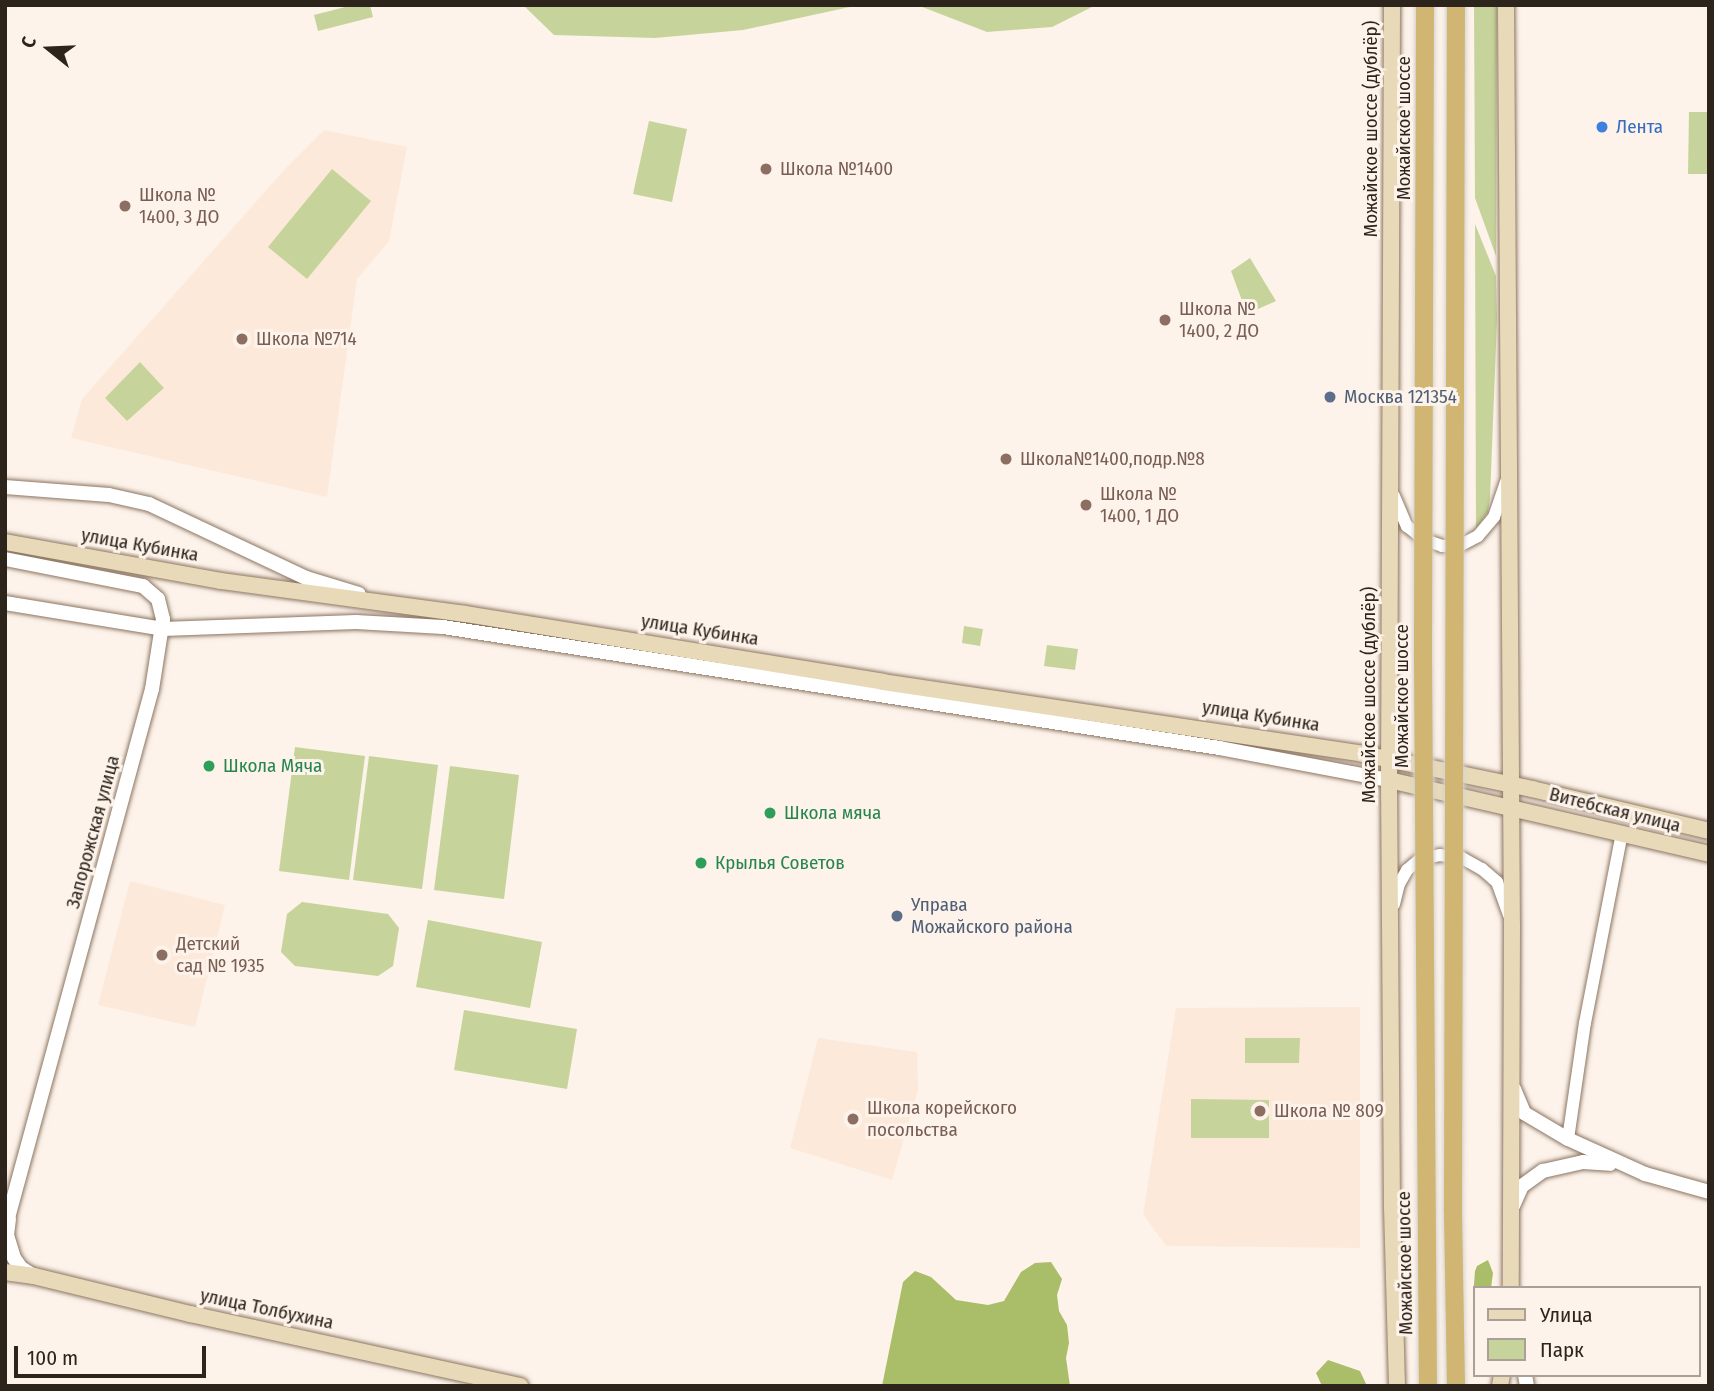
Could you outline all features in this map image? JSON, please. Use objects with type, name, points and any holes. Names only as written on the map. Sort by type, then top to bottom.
[{"type":"main road","name":"Можайское шоссе (дублёр)","points":[[1392,5],[1389,780],[1392,1207],[1397,1386]]},
{"type":"main road","name":"Можайское шоссе","points":[[1425,5],[1423,686],[1428,1386]]},
{"type":"main road","points":[[1456,5],[1453,741],[1456,1386]]},
{"type":"main road","points":[[1506,5],[1512,925],[1511,1286]]},
{"type":"main road","points":[[5,534],[74,555]]},
{"type":"main road","name":"улица Кубинка","points":[[5,542],[221,581],[408,606],[1389,758],[1511,784]]},
{"type":"main road","name":"Витебская улица","points":[[1389,780],[1709,855]]},
{"type":"main road","name":"Витебская улица","points":[[1511,784],[1709,831]]},
{"type":"main road","name":"улица Толбухина","points":[[5,1272],[34,1276],[191,1314],[520,1386]]},
{"type":"street","points":[[1391,485],[1397,510],[1407,526],[1425,540],[1442,546],[1461,545],[1478,536],[1494,517],[1509,473]]},
{"type":"street","points":[[5,487],[126,498],[149,505],[306,578],[408,606]]},
{"type":"street","name":"Запорожская улица","points":[[5,559],[143,586],[158,599],[162,608],[163,629],[152,689],[7,1223],[7,1235],[14,1258],[21,1268],[34,1276]]},
{"type":"street","points":[[5,603],[163,629],[356,622],[443,627],[1219,748],[1389,780]]},
{"type":"street","points":[[1568,1139],[1585,1023],[1622,834]]},
{"type":"street","points":[[1392,916],[1399,884],[1407,870],[1420,859],[1440,855],[1462,858],[1497,882],[1512,925]]},
{"type":"street","points":[[1511,1081],[1524,1113],[1568,1139],[1621,1165],[1665,1181],[1709,1192]]},
{"type":"street","points":[[1511,1209],[1521,1186],[1543,1171],[1583,1162],[1621,1165]]},
{"type":"shaded area","name":"Школа №714","points":[[324,130],[407,147],[389,241],[357,279],[327,497],[71,438],[82,399],[283,171]]},
{"type":"shaded area","name":"Детский сад № 1935","points":[[130,881],[225,905],[195,1027],[98,1005]]},
{"type":"shaded area","name":"Школа № 809","points":[[1360,1007],[1360,1248],[1166,1246],[1143,1214],[1176,1008]]},
{"type":"shaded area","name":"Школа корейского посольства","points":[[818,1038],[917,1052],[918,1090],[892,1180],[790,1148]]},
{"type":"green space","points":[[353,5],[370,5],[373,17],[318,31],[314,15]]},
{"type":"green space","points":[[523,5],[859,5],[743,30],[655,38],[554,35]]},
{"type":"green space","points":[[917,5],[1096,5],[1052,27],[987,32]]},
{"type":"green space","points":[[1474,5],[1497,5],[1496,256],[1475,198]]},
{"type":"green space","points":[[1689,112],[1709,112],[1709,174],[1688,174]]},
{"type":"green space","points":[[649,121],[687,129],[672,202],[633,194]]},
{"type":"green space","points":[[332,169],[371,201],[307,279],[268,247]]},
{"type":"green space","points":[[1475,224],[1496,276],[1497,319],[1490,498],[1488,512],[1476,529]]},
{"type":"green space","points":[[1250,258],[1276,301],[1247,314],[1231,271]]},
{"type":"green space","points":[[140,362],[164,388],[127,421],[105,398]]},
{"type":"green space","points":[[964,626],[983,629],[980,646],[962,643]]},
{"type":"green space","points":[[1047,645],[1078,649],[1075,670],[1044,666]]},
{"type":"green space","points":[[295,747],[365,756],[349,880],[279,871]]},
{"type":"green space","points":[[369,756],[438,765],[422,889],[353,880]]},
{"type":"green space","points":[[450,766],[519,775],[504,899],[434,890]]},
{"type":"green space","points":[[302,902],[388,914],[399,928],[393,966],[378,976],[295,966],[281,952],[287,914]]},
{"type":"green space","points":[[428,920],[542,942],[530,1008],[416,987]]},
{"type":"green space","points":[[464,1010],[577,1029],[567,1089],[454,1070]]},
{"type":"green space","points":[[1245,1038],[1300,1038],[1299,1063],[1245,1063]]},
{"type":"green space","points":[[1191,1099],[1269,1100],[1269,1138],[1191,1138]]},
{"type":"green space","points":[[1488,1260],[1493,1273],[1491,1286],[1474,1286],[1477,1266]]},
{"type":"green space","points":[[1051,1262],[1062,1279],[1057,1295],[1059,1311],[1067,1325],[1069,1343],[1066,1358],[1070,1386],[882,1386],[903,1282],[915,1271],[931,1277],[956,1300],[988,1305],[1004,1301],[1021,1272],[1035,1263]]},
{"type":"green space","points":[[1328,1360],[1360,1371],[1367,1386],[1322,1386],[1316,1373]]},
{"type":"place","name":"Лента","points":[[1602,127]]},
{"type":"place","name":"Школа №1400","points":[[766,169]]},
{"type":"place","name":"Школа № 1400, 3 ДО","points":[[125,206]]},
{"type":"place","name":"Школа № 1400, 2 ДО","points":[[1165,320]]},
{"type":"place","name":"Школа №714","points":[[242,339]]},
{"type":"place","name":"Москва 121354","points":[[1330,397]]},
{"type":"place","name":"Школа№1400,подр.№8","points":[[1006,459]]},
{"type":"place","name":"Школа № 1400, 1 ДО","points":[[1086,505]]},
{"type":"place","name":"Школа Мяча","points":[[209,766]]},
{"type":"place","name":"Школа мяча","points":[[770,813]]},
{"type":"place","name":"Крылья Советов","points":[[701,863]]},
{"type":"place","name":"Управа Можайского района","points":[[897,916]]},
{"type":"place","name":"Детский сад № 1935","points":[[162,955]]},
{"type":"place","name":"Школа № 809","points":[[1260,1111]]},
{"type":"place","name":"Школа корейского посольства","points":[[853,1119]]}]
